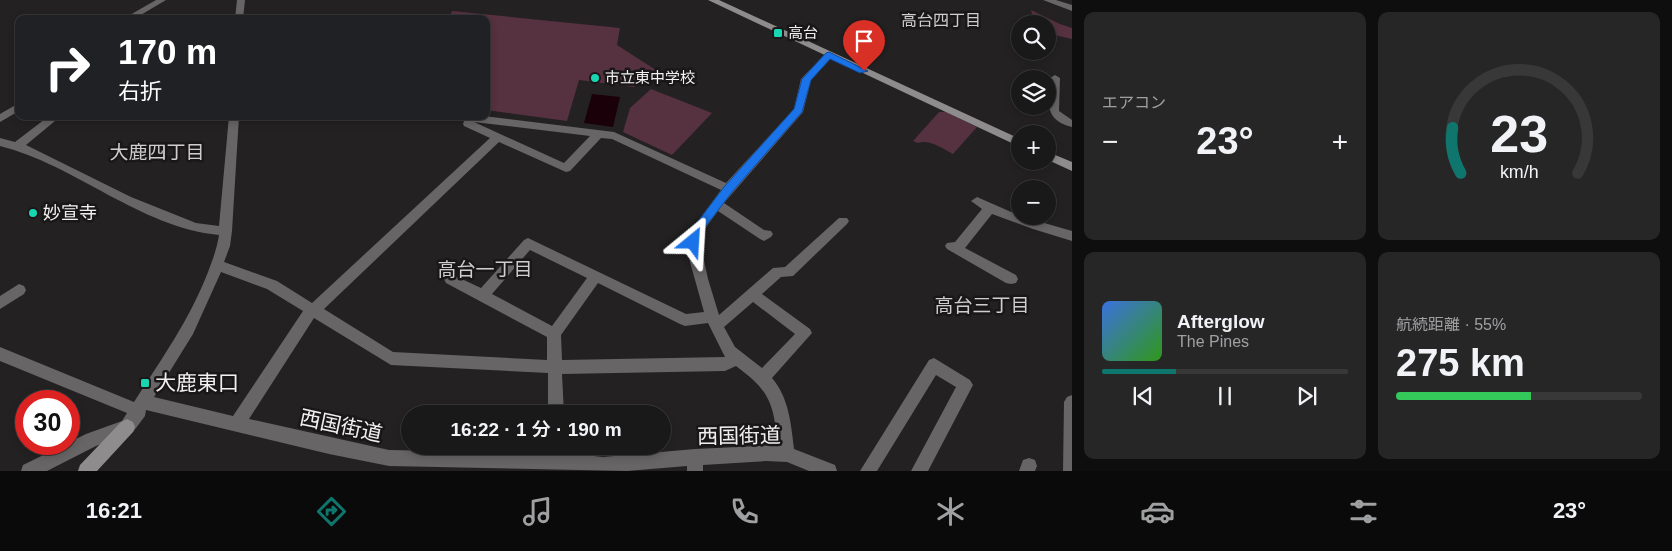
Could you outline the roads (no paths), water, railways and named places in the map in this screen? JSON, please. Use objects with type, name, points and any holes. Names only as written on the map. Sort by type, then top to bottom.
[{"type":"street","points":[[134,15],[162,0]]},
{"type":"street","points":[[239,15],[241,0]]},
{"type":"street","points":[[712,0],[1011,139]]},
{"type":"street","points":[[1047,0],[1072,8]]},
{"type":"street","points":[[787,454],[776,397],[762,377],[728,350],[713,322],[696,263],[693,236],[728,189],[798,110],[806,79],[829,55]]},
{"type":"street","points":[[0,119],[15,109]]},
{"type":"street","points":[[1056,115],[1072,124]]},
{"type":"street","points":[[18,145],[51,120]]},
{"type":"street","points":[[86,471],[127,427],[141,407],[188,330],[217,265],[224,246],[226,231],[234,120]]},
{"type":"street","points":[[470,120],[468,124],[566,168],[598,134]]},
{"type":"street","points":[[487,120],[614,136],[728,189]]},
{"type":"street","points":[[237,424],[305,318],[497,138]]},
{"type":"street","points":[[0,142],[18,145],[126,200],[195,228],[226,231]]},
{"type":"street","points":[[1056,160],[1072,167]]},
{"type":"street","points":[[977,201],[1037,226],[1072,236]]},
{"type":"street","points":[[717,205],[764,236]]},
{"type":"street","points":[[990,208],[954,247],[1011,279]]},
{"type":"street","points":[[483,294],[528,242],[684,320],[713,322],[752,294],[778,272],[788,272],[842,220]]},
{"type":"street","points":[[217,265],[272,284],[391,358],[555,367],[725,364],[736,358]]},
{"type":"street","points":[[556,405],[554,334],[595,277]]},
{"type":"street","points":[[451,279],[483,294],[554,334]]},
{"type":"street","points":[[0,303],[19,290]]},
{"type":"street","points":[[752,294],[805,333],[762,377]]},
{"type":"street","name":"西国街道","points":[[0,354],[141,407],[237,424],[329,446],[389,458],[490,455]]},
{"type":"street","points":[[868,471],[934,365],[965,385],[919,471]]},
{"type":"street","points":[[1071,471],[1072,402]]},
{"type":"street","points":[[29,471],[92,440],[127,427]]},
{"type":"street","name":"西国街道","points":[[566,455],[603,465],[695,464],[766,453],[787,454],[829,471]]},
{"type":"place","name":"高台","points":[[778,33]]},
{"type":"place","name":"市立東中学校","points":[[595,78]]},
{"type":"place","name":"妙宣寺","points":[[33,213]]},
{"type":"place","name":"大鹿東口","points":[[145,383]]},
{"type":"district","name":"高台四丁目","points":[[941,20]]},
{"type":"district","name":"大鹿四丁目","points":[[157,152]]},
{"type":"district","name":"高台一丁目","points":[[485,269]]},
{"type":"district","name":"高台三丁目","points":[[982,305]]}]
